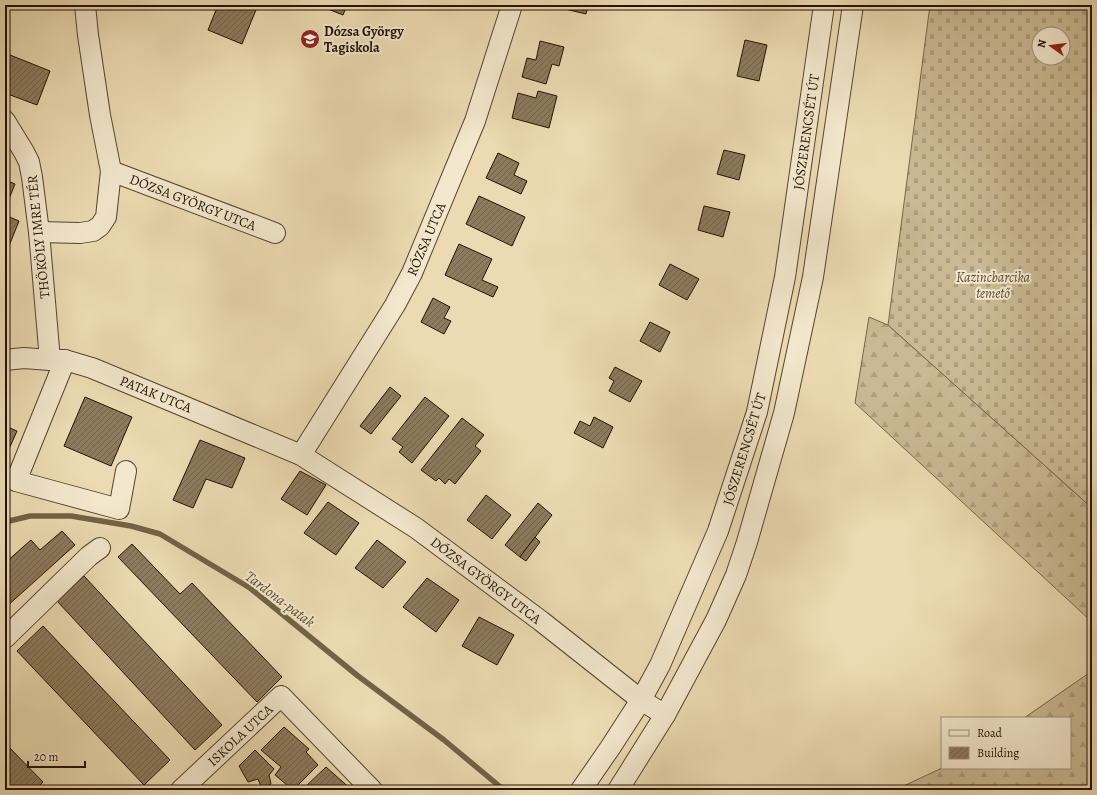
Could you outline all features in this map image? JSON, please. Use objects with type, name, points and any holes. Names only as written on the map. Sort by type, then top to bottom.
[{"type":"street","name":"DÓZSA GYÖRGY UTCA","points":[[39,232],[80,233],[93,231],[100,226],[106,217],[111,171],[98,100],[85,5]]},
{"type":"street","name":"RÓZSA UTCA","points":[[301,454],[395,305],[412,273],[475,121],[512,5]]},
{"type":"street","name":"JÓSZERENCSÉT ÚT","points":[[581,790],[641,700],[660,665],[718,531],[758,412],[785,277],[824,5]]},
{"type":"street","name":"JÓSZERENCSÉT ÚT","points":[[618,790],[665,715],[716,620],[736,575],[747,542],[784,413],[813,277],[853,5]]},
{"type":"street","name":"THÖKÖLY IMRE TÉR","points":[[5,121],[29,162],[58,360],[16,481],[119,509],[126,472]]},
{"type":"street","name":"DÓZSA GYÖRGY UTCA","points":[[111,171],[275,233]]},
{"type":"street","name":"PATAK UTCA","points":[[5,360],[24,358],[58,360],[92,368],[301,454]]},
{"type":"street","name":"DÓZSA GYÖRGY UTCA","points":[[301,454],[416,528],[558,634],[641,700],[665,715]]},
{"type":"street","points":[[5,638],[89,556],[100,548]]},
{"type":"street","name":"ISKOLA UTCA","points":[[181,790],[282,696],[372,790]]},
{"type":"green space","name":"Kazincbarcika temető","points":[[930,5],[1092,5],[1092,508],[888,325]]},
{"type":"green space","points":[[869,317],[888,325],[1092,508],[1092,622],[855,403]]},
{"type":"green space","points":[[1092,671],[1092,790],[895,790],[941,768],[1071,769],[1071,717],[1025,717]]},
{"type":"building","points":[[218,5],[258,5],[242,44],[208,30]]},
{"type":"building","name":"Dózsa György Tagiskola","points":[[318,5],[347,5],[343,15]]},
{"type":"building","points":[[548,5],[588,5],[586,14]]},
{"type":"building","points":[[745,40],[767,45],[759,81],[737,76]]},
{"type":"building","points":[[540,41],[564,47],[559,66],[552,64],[546,84],[522,77],[527,58],[536,60]]},
{"type":"building","points":[[5,53],[50,71],[37,105],[5,93]]},
{"type":"building","points":[[538,91],[557,96],[549,128],[512,118],[518,93],[536,98]]},
{"type":"building","points":[[724,150],[745,155],[739,180],[717,174]]},
{"type":"building","points":[[498,153],[519,163],[514,175],[527,181],[521,194],[486,178]]},
{"type":"building","points":[[5,180],[15,184],[5,209]]},
{"type":"building","points":[[479,196],[525,217],[512,246],[466,224]]},
{"type":"building","points":[[704,206],[730,212],[723,237],[698,230]]},
{"type":"building","points":[[5,215],[19,221],[5,256]]},
{"type":"building","points":[[459,244],[492,259],[482,280],[498,287],[493,297],[445,275]]},
{"type":"building","points":[[670,264],[699,279],[687,300],[659,285]]},
{"type":"building","points":[[433,298],[450,307],[444,318],[451,321],[444,334],[421,322]]},
{"type":"building","points":[[650,322],[670,332],[660,352],[640,341]]},
{"type":"building","points":[[615,367],[642,381],[630,402],[609,391],[614,381],[609,378]]},
{"type":"building","points":[[390,387],[401,396],[371,434],[360,426]]},
{"type":"building","points":[[85,397],[132,417],[111,466],[64,446]]},
{"type":"building","points":[[425,397],[449,416],[412,463],[399,452],[403,447],[392,439]]},
{"type":"building","points":[[594,417],[613,427],[603,448],[574,433],[580,421],[590,426]]},
{"type":"building","points":[[462,418],[484,435],[475,446],[481,451],[455,484],[449,479],[445,484],[439,478],[436,481],[421,470]]},
{"type":"building","points":[[5,426],[17,431],[5,458]]},
{"type":"building","points":[[200,440],[245,458],[232,488],[206,479],[193,508],[173,500]]},
{"type":"building","points":[[300,471],[326,485],[307,515],[281,499]]},
{"type":"building","points":[[486,495],[511,515],[492,539],[467,520]]},
{"type":"building","points":[[328,502],[359,523],[336,555],[304,533]]},
{"type":"building","points":[[538,503],[552,515],[520,557],[505,545]]},
{"type":"building","points":[[62,531],[75,545],[5,608],[5,563],[31,540],[40,550]]},
{"type":"building","points":[[535,537],[540,542],[526,561],[520,557]]},
{"type":"building","points":[[377,540],[406,562],[383,588],[355,568]]},
{"type":"building","points":[[132,544],[180,594],[192,583],[282,677],[257,702],[118,557]]},
{"type":"building","points":[[84,576],[222,725],[195,750],[57,601]]},
{"type":"building","points":[[427,578],[459,600],[436,632],[403,607]]},
{"type":"building","points":[[479,617],[514,635],[497,665],[462,646]]},
{"type":"building","points":[[43,626],[170,760],[144,785],[17,651]]},
{"type":"building","points":[[284,727],[309,749],[306,752],[318,765],[293,790],[275,775],[281,767],[261,750]]},
{"type":"building","points":[[5,743],[43,782],[35,790],[5,790]]},
{"type":"building","points":[[255,750],[274,769],[269,775],[271,784],[262,789],[258,779],[248,782],[239,766]]},
{"type":"building","points":[[326,767],[352,790],[302,790]]},
{"type":"waterway","name":"Tardona-patak","points":[[5,522],[30,516],[71,516],[131,526],[160,534],[250,588],[358,676],[444,740],[504,790]]},
{"type":"place","name":"Dózsa György Tagiskola","points":[[310,39]]}]
